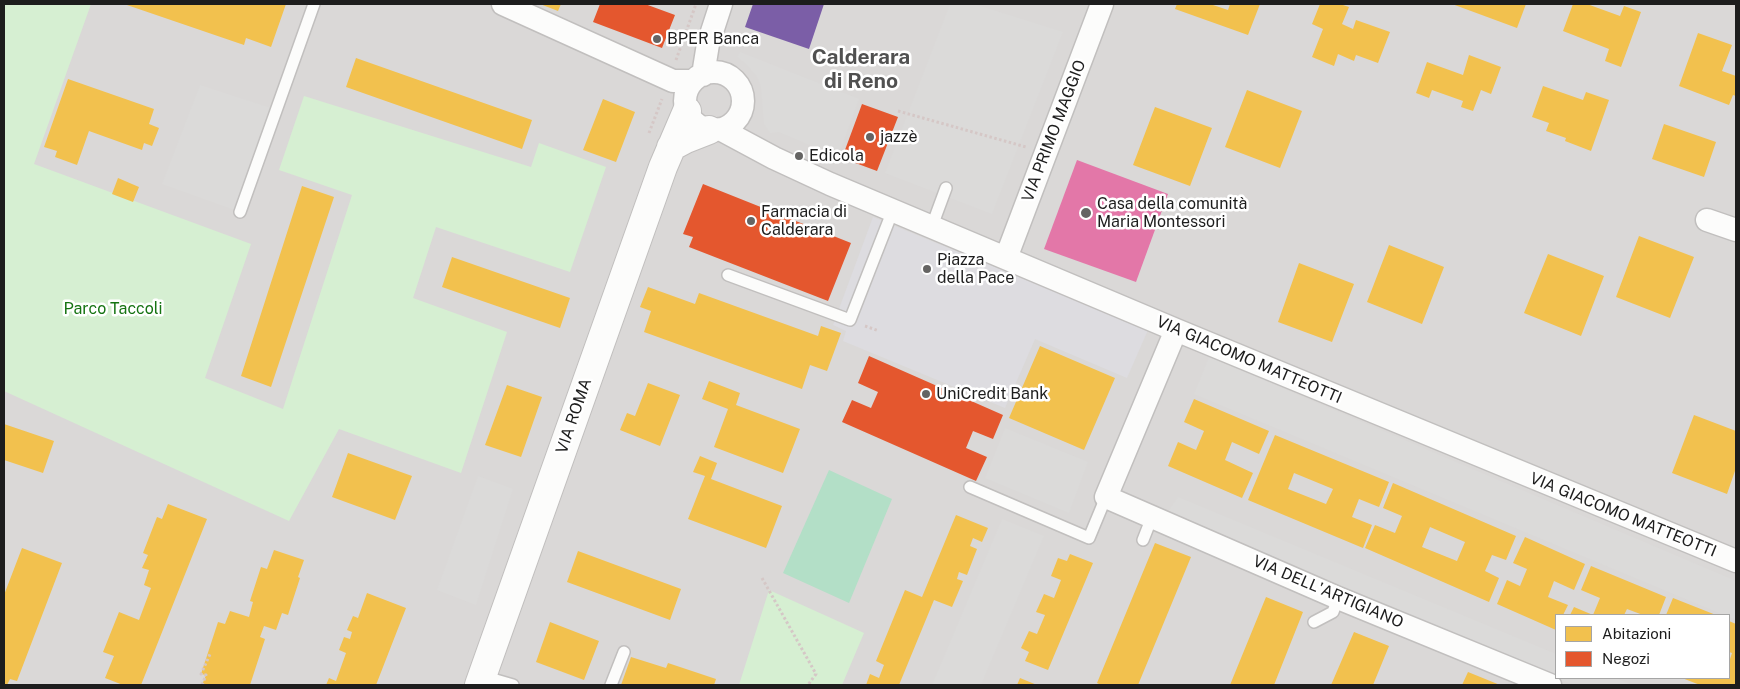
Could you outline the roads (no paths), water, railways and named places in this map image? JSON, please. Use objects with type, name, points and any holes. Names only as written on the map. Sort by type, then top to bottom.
[{"type":"street","points":[[503,4],[686,85],[714,72],[725,75],[737,84],[743,99],[742,107],[734,121],[686,138],[671,147]]},
{"type":"street","name":"VIA ROMA","points":[[480,680],[671,147],[686,85],[711,36],[721,4]]},
{"type":"street","name":"VIA PRIMO MAGGIO","points":[[1006,258],[1102,4]]},
{"type":"street","points":[[711,36],[716,57],[725,75]]},
{"type":"street","points":[[686,85],[692,120],[700,126],[715,129]]},
{"type":"street","points":[[742,107],[748,128],[764,153]]},
{"type":"street","name":"VIA GIACOMO MATTEOTTI","points":[[715,129],[830,184],[1176,330],[1736,561]]},
{"type":"street","points":[[1707,220],[1736,230]]},
{"type":"street","points":[[1106,497],[1176,330]]},
{"type":"street","name":"VIA DELL'ARTIGIANO","points":[[1106,497],[1338,598],[1550,685]]},
{"type":"lane","points":[[240,212],[314,4]]},
{"type":"lane","points":[[932,226],[946,188]]},
{"type":"lane","points":[[728,275],[850,320],[893,210]]},
{"type":"lane","points":[[970,487],[1089,538],[1106,497]]},
{"type":"lane","points":[[1143,540],[1152,517]]},
{"type":"lane","points":[[1314,622],[1333,612],[1338,598]]},
{"type":"lane","points":[[612,685],[624,652]]},
{"type":"lane","points":[[480,680],[513,685]]},
{"type":"place","name":"BPER Banca","points":[[657,39]]},
{"type":"place","name":"jazzè","points":[[870,137]]},
{"type":"place","name":"Edicola","points":[[799,156]]},
{"type":"place","name":"Casa della comunità Maria Montessori","points":[[1086,213]]},
{"type":"place","name":"Farmacia di Calderara","points":[[751,221]]},
{"type":"place","name":"Piazza della Pace","points":[[927,269]]},
{"type":"place","name":"UniCredit Bank","points":[[926,394]]},
{"type":"district","name":"Calderara di Reno","points":[[861,70]]},
{"type":"park label","name":"Parco Taccoli","points":[[113,309]]}]
